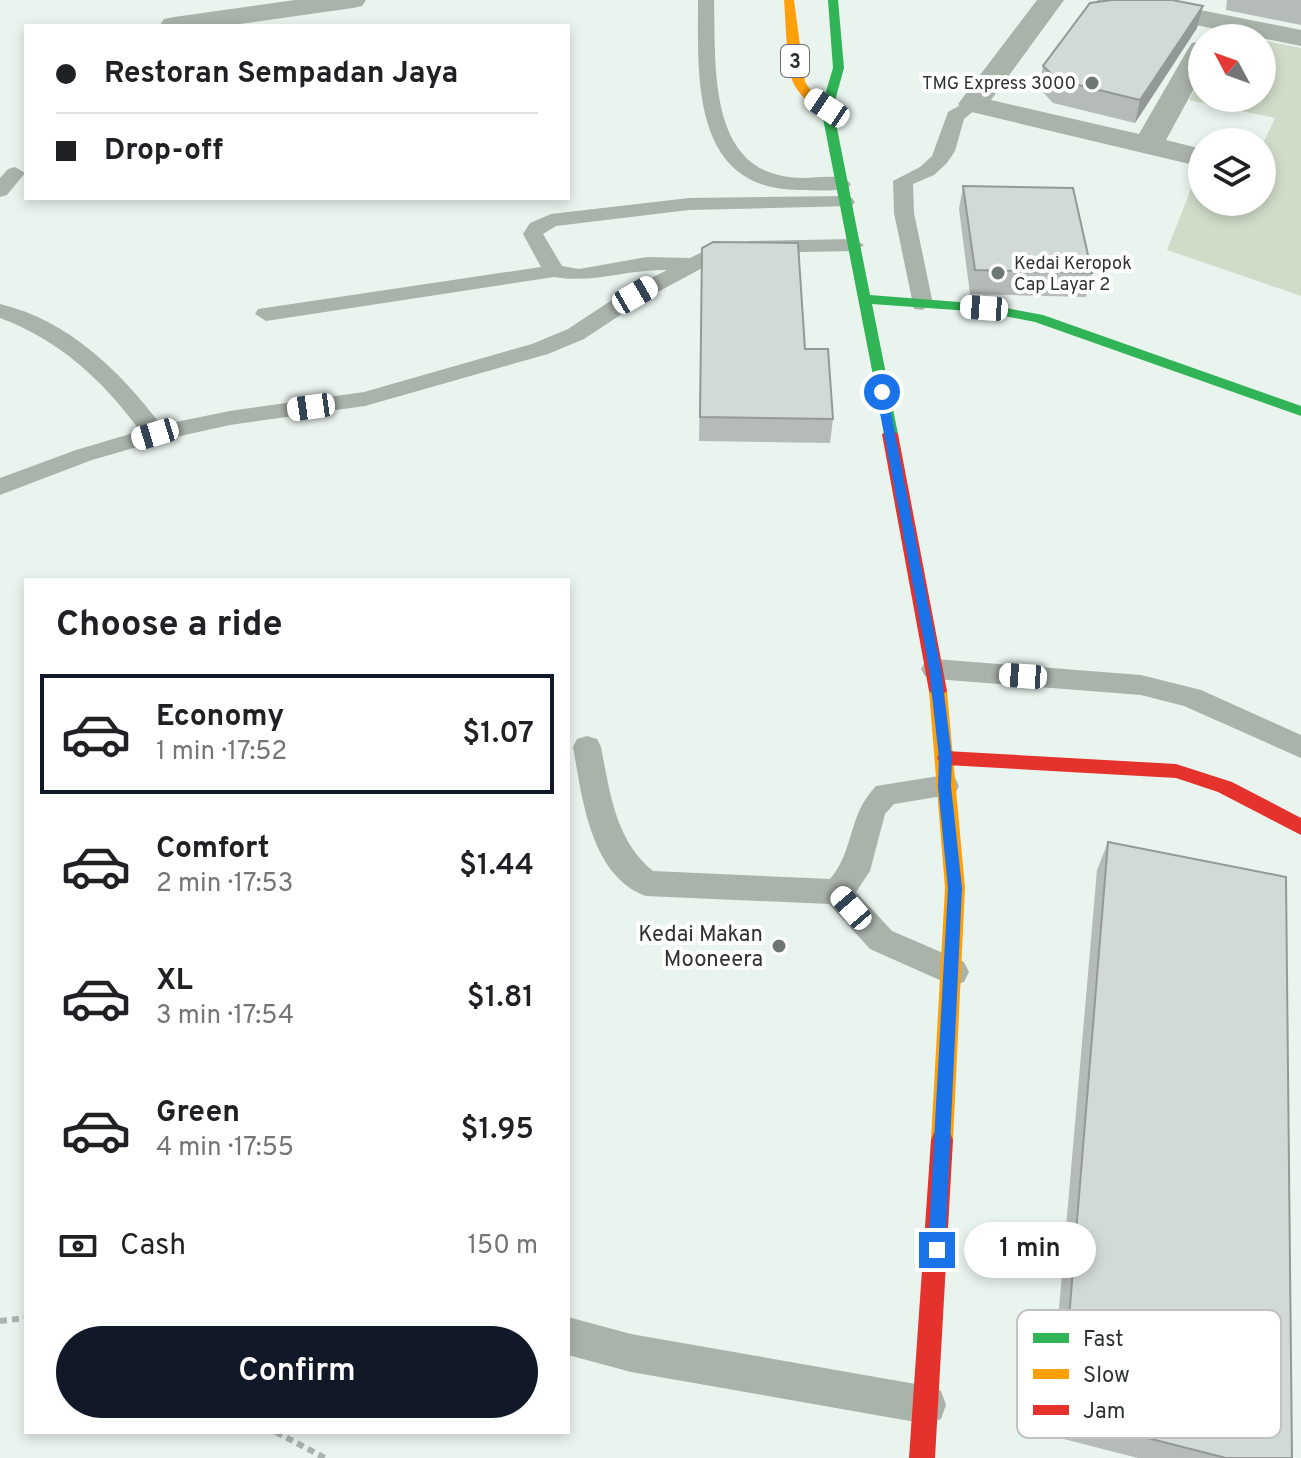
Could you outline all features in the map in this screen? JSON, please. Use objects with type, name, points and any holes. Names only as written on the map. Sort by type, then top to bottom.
[{"type":"main road","name":"3","points":[[789,0],[799,82],[808,95],[827,108],[838,93],[841,78],[833,0]]},
{"type":"main road","points":[[827,108],[935,669],[955,888],[953,972],[922,1458]]},
{"type":"main road","points":[[864,299],[984,308],[1038,318],[1301,411]]},
{"type":"main road","points":[[945,772],[1176,771],[1209,779],[1253,798],[1301,827]]},
{"type":"street","points":[[176,17],[353,0]]},
{"type":"street","points":[[1051,0],[973,104],[1188,155]]},
{"type":"street","points":[[1110,0],[1301,38]]},
{"type":"street","points":[[1148,145],[1188,74]]},
{"type":"lane","points":[[706,0],[713,117],[721,141],[730,154],[746,170],[768,181],[844,193]]},
{"type":"lane","points":[[922,304],[904,213],[903,181],[927,174],[944,155],[955,116],[973,104]]},
{"type":"lane","points":[[0,191],[15,173]]},
{"type":"lane","points":[[554,271],[533,234],[537,227],[551,220],[689,204],[844,193]]},
{"type":"lane","points":[[0,487],[84,455],[155,434],[230,418],[365,399],[540,349],[576,334],[690,264],[713,254],[751,247],[854,245]]},
{"type":"lane","points":[[266,314],[554,271],[579,275],[647,263],[690,264]]},
{"type":"lane","points":[[0,310],[32,321],[65,339],[93,361],[130,398],[155,434]]},
{"type":"lane","points":[[935,669],[1141,685],[1191,697],[1301,747]]},
{"type":"lane","points":[[587,747],[607,838],[632,874],[646,883],[837,892],[881,940],[953,972]]},
{"type":"lane","points":[[837,892],[855,871],[872,809],[886,794],[945,772]]},
{"type":"lane","points":[[570,1337],[631,1353],[927,1405]]},
{"type":"path","points":[[0,1321],[24,1318]]},
{"type":"path","points":[[280,1434],[325,1458]]},
{"type":"green space","points":[[1276,43],[1301,48],[1301,296],[1167,250],[1188,196],[1188,216],[1276,216],[1276,128],[1270,128],[1275,118],[1246,112],[1276,112]]},
{"type":"building","points":[[1172,0],[1203,6],[1188,24],[1140,100],[1058,80],[1043,66],[1090,3]]},
{"type":"building","points":[[963,186],[1073,188],[1092,273],[975,270]]},
{"type":"building","points":[[713,242],[798,243],[805,349],[828,349],[833,419],[700,417],[702,248]]},
{"type":"building","points":[[1108,842],[1286,877],[1292,1458],[1226,1458],[1147,1438],[1281,1438],[1281,1310],[1070,1310]]},
{"type":"traffic: fast","points":[[833,0],[839,68],[827,108],[890,434]]},
{"type":"traffic: fast","points":[[864,299],[984,308],[1038,318],[1301,411]]},
{"type":"traffic: slow","points":[[789,0],[799,82],[808,95],[827,108]]},
{"type":"traffic: slow","points":[[938,691],[955,888],[942,1140]]},
{"type":"traffic: jam","points":[[890,434],[938,691]]},
{"type":"traffic: jam","points":[[946,758],[1176,771],[1225,787],[1301,827]]},
{"type":"traffic: jam","points":[[922,1458],[942,1140]]},
{"type":"place","name":"TMG Express 3000","points":[[1092,83]]},
{"type":"place","name":"Kedai Keropok Cap Layar 2","points":[[998,273]]},
{"type":"place","name":"Kedai Makan Mooneera","points":[[779,946]]},
{"type":"route","points":[[882,392],[935,669],[946,758],[948,834],[955,888],[937,1250]]}]
